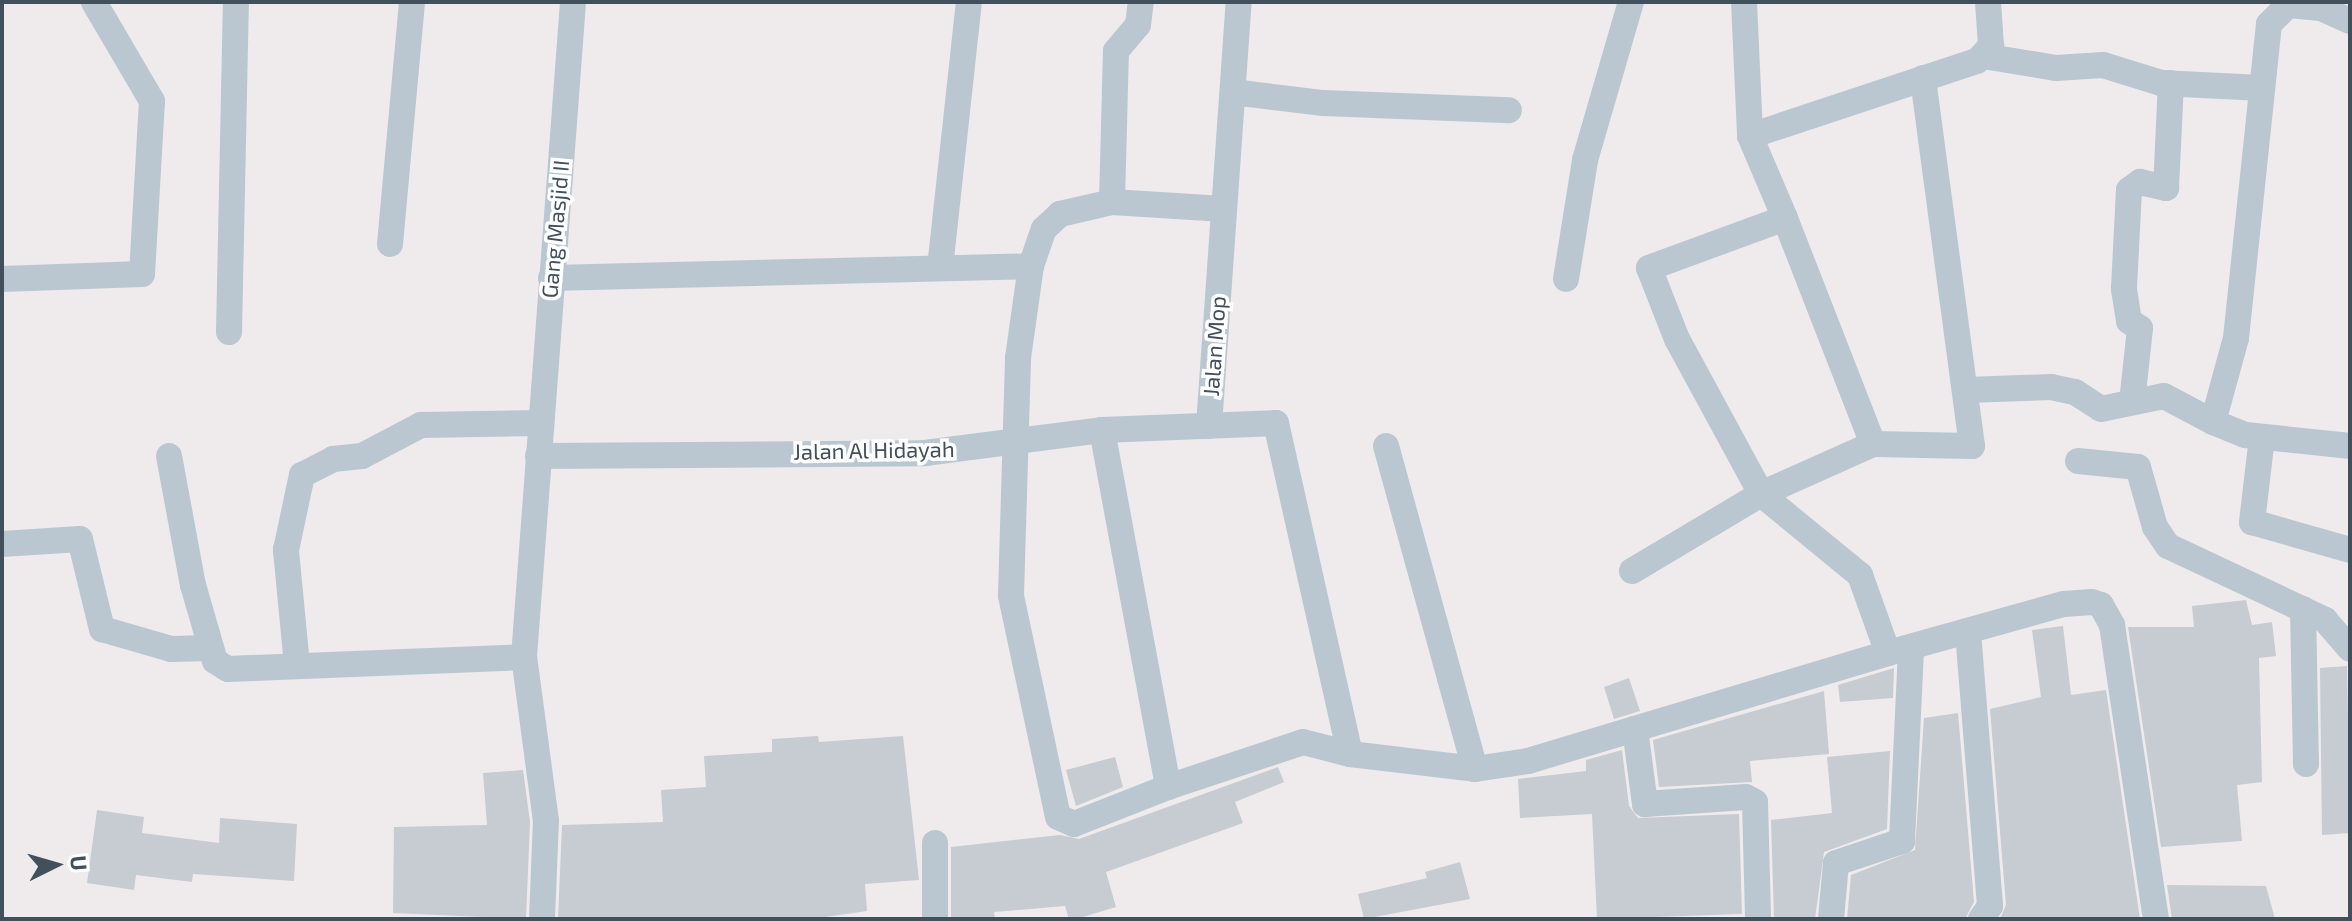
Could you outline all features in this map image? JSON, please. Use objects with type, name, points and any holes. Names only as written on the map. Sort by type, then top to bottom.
[{"type":"street","points":[[2,279],[142,274],[152,101],[94,2]]},
{"type":"street","points":[[229,332],[236,2]]},
{"type":"street","points":[[390,244],[412,2]]},
{"type":"street","name":"Gang Masjid II","points":[[542,919],[546,821],[524,657],[573,2]]},
{"type":"street","points":[[940,268],[969,2]]},
{"type":"street","points":[[1112,202],[1116,51],[1138,25],[1141,2]]},
{"type":"street","name":"Jalan Mop","points":[[1239,2],[1209,426],[1269,422],[1282,428],[1350,754]]},
{"type":"street","points":[[1566,279],[1585,160],[1631,2]]},
{"type":"street","points":[[1744,2],[1750,136],[1873,444]]},
{"type":"street","points":[[1983,56],[1992,36],[1988,2]]},
{"type":"street","points":[[2213,422],[2236,338],[2269,24],[2288,5],[2321,8],[2350,21]]},
{"type":"street","points":[[1750,136],[1983,56],[2056,68],[2103,65],[2171,83],[2262,88]]},
{"type":"street","points":[[1632,571],[1761,494],[1873,444],[1972,446],[1923,78]]},
{"type":"street","points":[[2132,402],[2140,328],[2129,321],[2124,288],[2129,190],[2140,182],[2166,188],[2171,83]]},
{"type":"street","points":[[1233,92],[1323,103],[1509,110]]},
{"type":"street","points":[[1224,209],[1112,202],[1060,214],[1044,229],[1031,266],[1015,441],[1011,595],[1058,817],[1074,824],[1168,787],[1303,742],[1350,754],[1475,769],[1528,761],[1899,650],[2081,601],[2108,613],[2156,919]]},
{"type":"street","points":[[1785,218],[1649,268],[1677,339],[1761,494],[1860,575],[1899,650],[1902,841],[1836,863],[1831,919]]},
{"type":"street","points":[[551,278],[1031,266]]},
{"type":"street","points":[[1966,390],[2051,387],[2075,392],[2101,409],[2164,396],[2213,422],[2262,437],[2350,446]]},
{"type":"street","points":[[297,665],[286,550],[302,475],[333,459],[362,456],[421,425],[540,423]]},
{"type":"street","name":"Jalan Al Hidayah","points":[[538,456],[925,453],[1102,430],[1209,426]]},
{"type":"street","points":[[1102,430],[1168,787]]},
{"type":"street","points":[[2262,437],[2252,522],[2350,550]]},
{"type":"street","points":[[1386,446],[1475,769]]},
{"type":"street","points":[[169,456],[211,648],[228,669],[524,657]]},
{"type":"street","points":[[2078,461],[2138,467],[2155,527],[2168,546],[2303,609],[2346,643]]},
{"type":"street","points":[[2,544],[80,539],[102,629],[171,649],[211,648]]},
{"type":"street","points":[[2346,643],[2350,607]]},
{"type":"street","points":[[2303,609],[2306,764]]},
{"type":"street","points":[[1968,632],[1990,906],[1981,919]]},
{"type":"street","points":[[1635,729],[1645,804],[1746,797],[1755,802],[1758,919]]},
{"type":"street","points":[[935,843],[935,919]]},
{"type":"building","points":[[2246,600],[2252,625],[2272,622],[2276,656],[2259,658],[2262,782],[2237,785],[2242,841],[2161,847],[2128,627],[2194,627],[2192,606]]},
{"type":"building","points":[[2063,626],[2071,695],[2106,690],[2140,919],[2000,919],[2006,905],[1990,709],[2041,697],[2032,630]]},
{"type":"building","points":[[2347,666],[2350,833],[2322,835],[2320,668]]},
{"type":"building","points":[[1894,668],[1893,698],[1840,702],[1838,685]]},
{"type":"building","points":[[1629,678],[1640,711],[1614,719],[1604,687]]},
{"type":"building","points":[[1824,691],[1829,754],[1750,761],[1752,782],[1659,787],[1653,740]]},
{"type":"building","points":[[1958,713],[1974,902],[1965,919],[1847,919],[1851,875],[1915,850],[1924,718]]},
{"type":"building","points":[[818,736],[819,742],[903,736],[919,880],[865,884],[867,911],[812,919],[558,919],[562,825],[663,822],[661,790],[706,787],[704,756],[772,752],[772,739]]},
{"type":"building","points":[[1622,750],[1629,806],[1638,818],[1739,814],[1742,914],[1597,919],[1592,814],[1520,818],[1518,779],[1586,771],[1586,760]]},
{"type":"building","points":[[1890,751],[1887,829],[1824,852],[1815,919],[1774,919],[1771,820],[1832,813],[1827,757]]},
{"type":"building","points":[[1115,757],[1123,787],[1076,806],[1066,770]]},
{"type":"building","points":[[1278,767],[1284,782],[1235,802],[1243,823],[1106,872],[1116,907],[1076,919],[1069,919],[1065,906],[994,912],[995,919],[951,919],[951,847],[1060,835],[1079,839]]},
{"type":"building","points":[[523,770],[530,822],[526,919],[393,913],[394,827],[487,825],[483,773]]},
{"type":"building","points":[[97,810],[144,817],[142,833],[219,843],[220,818],[297,824],[294,881],[193,874],[192,882],[136,875],[134,890],[87,883]]},
{"type":"building","points":[[1460,862],[1470,899],[1364,919],[1358,894],[1427,878],[1425,872]]},
{"type":"building","points":[[2167,885],[2266,886],[2275,919],[2172,919]]}]
